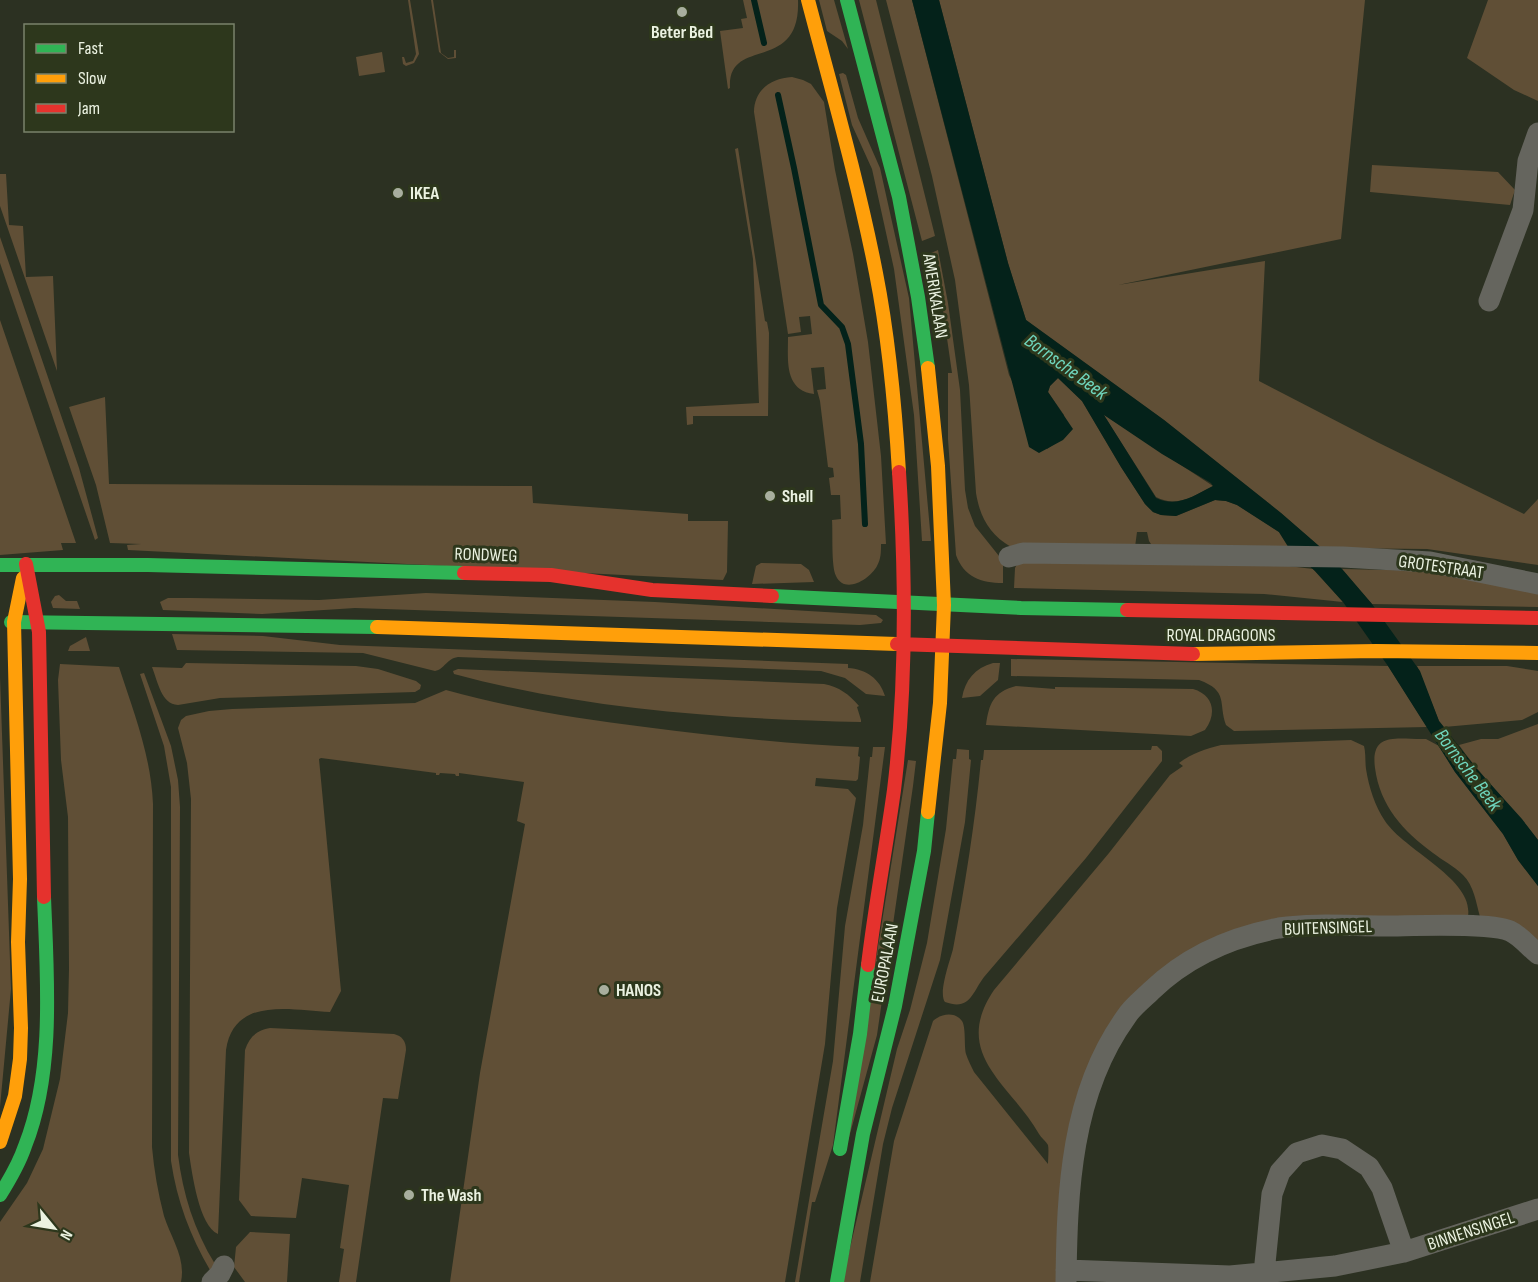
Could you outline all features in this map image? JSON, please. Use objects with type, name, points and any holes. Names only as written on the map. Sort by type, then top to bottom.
[{"type":"main road","points":[[808,0],[861,204],[886,330],[900,464],[906,603]]},
{"type":"main road","name":"AMERIKALAAN","points":[[847,0],[891,165],[918,297],[938,466],[944,605],[943,647]]},
{"type":"main road","points":[[821,51],[844,61],[855,72],[868,115],[891,165]]},
{"type":"main road","points":[[0,1195],[13,1176],[27,1144],[40,1094],[44,1066],[46,953],[39,621],[26,564]]},
{"type":"main road","points":[[0,1142],[15,1096],[21,1028],[7,622],[26,564]]},
{"type":"main road","name":"RONDWEG","points":[[0,565],[148,565],[550,575],[652,590],[944,605]]},
{"type":"main road","name":"EUROPALAAN","points":[[837,1162],[860,1034],[889,833],[905,646],[906,603]]},
{"type":"main road","name":"ROYAL DRAGOONS","points":[[944,605],[1538,618]]},
{"type":"main road","points":[[7,622],[374,627],[905,646]]},
{"type":"main road","name":"ROYAL DRAGOONS","points":[[905,646],[1183,654],[1376,651],[1538,653]]},
{"type":"main road","name":"EUROPALAAN","points":[[837,1282],[863,1134],[891,1025],[916,902],[929,813],[943,647]]},
{"type":"street","points":[[1489,301],[1522,210],[1528,161],[1538,133]]},
{"type":"street","name":"GROTESTRAAT","points":[[1009,556],[1023,553],[1343,557],[1430,562],[1538,584]]},
{"type":"street","name":"BUITENSINGEL","points":[[1066,1276],[1074,1150],[1085,1101],[1101,1056],[1127,1015],[1168,974],[1214,946],[1280,928],[1349,926],[1501,929],[1510,931],[1538,954]]},
{"type":"street","name":"BINNENSINGEL","points":[[1264,1273],[1272,1194],[1280,1172],[1297,1153],[1322,1145],[1342,1149],[1369,1167],[1382,1188],[1404,1252]]},
{"type":"street","name":"BINNENSINGEL","points":[[1066,1276],[1230,1276],[1335,1266],[1404,1252],[1538,1209]]},
{"type":"shaded area","points":[[408,0],[410,0],[419,54],[414,63],[406,66],[403,64],[402,57],[406,63],[413,61],[416,54]]},
{"type":"shaded area","points":[[431,0],[433,0],[441,53],[448,58],[454,57],[454,50],[456,50],[456,58],[448,59],[439,52]]},
{"type":"shaded area","points":[[743,0],[798,0],[796,23],[788,38],[777,47],[740,62],[732,72],[728,89],[720,31],[743,28],[741,19],[747,18]]},
{"type":"shaded area","points":[[819,0],[834,0],[848,49],[842,41],[827,31]]},
{"type":"shaded area","points":[[859,0],[876,0],[935,236],[922,241]]},
{"type":"shaded area","points":[[886,0],[912,0],[1009,375],[1047,449],[1066,436],[1064,415],[1048,392],[1050,386],[1058,378],[1082,401],[1121,467],[1145,504],[1153,512],[1176,516],[1215,500],[1226,501],[1237,505],[1279,532],[1289,548],[1153,547],[1147,532],[1137,532],[1135,547],[1011,547],[991,531],[980,510],[976,493],[969,385],[955,280],[932,176]]},
{"type":"shaded area","points":[[939,0],[1365,0],[1341,239],[1118,285],[1265,261],[1259,381],[1524,514],[1538,499],[1538,565],[1427,549],[1321,548],[1281,513],[1164,420],[1026,320],[1008,263]]},
{"type":"shaded area","points":[[1488,0],[1538,0],[1538,101],[1514,90],[1467,58]]},
{"type":"shaded area","points":[[382,52],[385,72],[359,76],[356,57]]},
{"type":"shaded area","points":[[839,74],[846,75],[858,118],[880,168],[909,298],[931,541],[922,541],[914,415],[894,269],[872,169],[852,125]]},
{"type":"shaded area","points":[[792,77],[811,84],[824,102],[868,342],[881,456],[886,544],[881,544],[879,561],[874,571],[863,580],[851,585],[840,582],[833,565],[832,520],[841,519],[840,495],[831,495],[829,478],[834,477],[833,468],[828,467],[817,390],[826,389],[824,367],[811,368],[814,394],[797,387],[790,373],[788,337],[812,334],[810,316],[799,317],[801,332],[788,334],[754,112],[757,97],[765,87],[777,80]]},
{"type":"shaded area","points":[[738,148],[765,321],[769,333],[768,416],[693,416],[693,424],[687,425],[686,407],[759,403],[753,259],[735,149]]},
{"type":"shaded area","points":[[1372,165],[1498,172],[1515,190],[1510,205],[1370,192]]},
{"type":"shaded area","points":[[0,174],[6,174],[9,225],[23,226],[26,277],[53,276],[57,371],[0,206]]},
{"type":"shaded area","points":[[0,237],[79,468],[98,538],[95,540],[0,263]]},
{"type":"shaded area","points":[[938,250],[960,390],[968,508],[975,526],[1003,561],[1003,583],[988,582],[974,577],[959,563],[956,555],[948,439],[948,373],[952,373],[937,269],[931,253]]},
{"type":"shaded area","points":[[0,320],[76,543],[61,543],[63,550],[0,555]]},
{"type":"shaded area","points":[[105,397],[109,484],[532,486],[533,503],[688,514],[688,521],[728,521],[727,572],[723,580],[128,550],[127,545],[141,544],[110,543],[96,485],[69,407]]},
{"type":"shaded area","points":[[1103,414],[1213,486],[1192,497],[1178,501],[1156,497]]},
{"type":"shaded area","points":[[1018,562],[1280,565],[1313,569],[1343,602],[1264,594],[1014,588],[1015,568]]},
{"type":"shaded area","points":[[761,563],[801,564],[809,570],[814,582],[752,584],[756,566]]},
{"type":"shaded area","points":[[1342,569],[1434,571],[1538,586],[1538,607],[1372,604]]},
{"type":"shaded area","points":[[426,593],[655,602],[876,615],[883,620],[881,623],[860,625],[355,608],[262,614],[163,610],[160,602],[168,598],[319,600]]},
{"type":"shaded area","points":[[59,595],[66,601],[77,601],[80,609],[53,608],[51,602],[55,596]]},
{"type":"shaded area","points":[[172,634],[263,636],[340,645],[848,664],[848,668],[861,670],[876,680],[885,696],[866,694],[845,678],[821,671],[458,657],[435,671],[363,653],[177,650]]},
{"type":"shaded area","points":[[86,637],[90,651],[68,651],[70,646]]},
{"type":"shaded area","points":[[1011,659],[1388,666],[1427,727],[1234,731],[1226,725],[1219,693],[1199,680],[1011,676]]},
{"type":"shaded area","points":[[186,663],[356,666],[378,669],[416,681],[421,685],[420,689],[415,692],[220,698],[172,704],[161,691],[152,667],[182,668]]},
{"type":"shaded area","points":[[1000,663],[998,680],[980,696],[962,698],[968,680],[981,668]]},
{"type":"shaded area","points":[[60,664],[119,667],[141,735],[149,769],[153,804],[152,1147],[156,1182],[164,1216],[180,1256],[181,1282],[0,1282],[0,1222],[27,1183],[43,1149],[60,1079],[68,1013],[68,817],[61,760],[58,680]]},
{"type":"shaded area","points":[[1417,666],[1507,666],[1538,671],[1538,712],[1522,720],[1444,727],[1439,721]]},
{"type":"shaded area","points":[[458,669],[824,684],[839,689],[859,706],[857,707],[861,722],[707,715],[605,704],[504,686],[454,674],[453,671]]},
{"type":"shaded area","points":[[144,673],[171,746],[178,780],[180,807],[178,1155],[191,1211],[201,1238],[215,1264],[210,1270],[185,1218],[171,1161],[171,787],[164,746],[140,674]]},
{"type":"shaded area","points":[[0,677],[11,989],[0,1107]]},
{"type":"shaded area","points":[[1016,686],[1055,689],[1055,687],[1193,689],[1209,700],[1212,712],[1205,730],[1191,736],[986,725],[991,705],[997,695]]},
{"type":"shaded area","points":[[446,690],[520,708],[620,724],[698,734],[859,747],[858,756],[860,757],[856,781],[816,778],[815,786],[848,789],[856,798],[837,908],[825,1044],[785,1282],[450,1282],[480,1073],[525,824],[517,821],[524,782],[459,773],[459,776],[440,773],[436,775],[436,773],[321,758],[319,759],[341,991],[330,1012],[266,1010],[240,1021],[231,1033],[226,1050],[218,1234],[206,1221],[198,1198],[189,1153],[191,799],[187,763],[178,728],[181,720],[186,716],[209,711],[232,709],[415,703]]},
{"type":"shaded area","points":[[1538,724],[1538,840],[1459,745],[1481,739],[1498,739]]},
{"type":"shaded area","points":[[1426,739],[1439,746],[1455,772],[1503,834],[1518,860],[1538,886],[1538,946],[1480,917],[1467,879],[1412,836],[1388,806],[1375,768],[1377,748],[1382,742],[1388,740]]},
{"type":"shaded area","points":[[1351,740],[1364,746],[1371,790],[1385,821],[1407,843],[1450,878],[1467,903],[1468,916],[1256,926],[1109,1029],[1058,1282],[870,1282],[894,1141],[933,1021],[952,1015],[962,1021],[966,1054],[974,1072],[1048,1164],[1048,1145],[1028,1116],[1001,1084],[982,1051],[979,1033],[982,1013],[994,990],[1109,853],[1170,775],[1183,766],[1179,763],[1199,752],[1221,745]]},
{"type":"shaded area","points":[[1152,746],[1157,746],[1162,751],[1162,761],[1086,858],[984,977],[969,999],[960,1004],[945,1002],[944,984],[962,902],[984,750],[1151,750]]},
{"type":"shaded area","points":[[873,747],[885,747],[833,1145],[815,1202],[812,1202],[799,1282],[795,1282],[833,1061],[845,926],[863,825]]},
{"type":"shaded area","points":[[957,749],[969,750],[971,760],[965,822],[940,960],[892,1108],[883,1144],[860,1282],[842,1282],[897,1049],[910,1010],[927,943],[946,829],[953,759],[956,759]]},
{"type":"shaded area","points":[[908,760],[916,761],[877,1035],[845,1152]]},
{"type":"shaded area","points":[[270,1028],[394,1034],[405,1044],[398,1099],[383,1098],[356,1282],[339,1282],[344,1249],[340,1248],[349,1185],[302,1178],[296,1218],[251,1216],[239,1200],[245,1050],[254,1035]]},
{"type":"shaded area","points":[[250,1232],[290,1234],[287,1282],[245,1282],[234,1267],[236,1247]]},
{"type":"water","name":"Bornsche Beek","points":[[912,0],[939,0],[1008,263],[1026,320],[1164,420],[1281,513],[1342,569],[1372,604],[1420,671],[1439,721],[1538,840],[1538,886],[1518,860],[1503,834],[1455,772],[1388,666],[1343,602],[1315,571],[1289,548],[1279,532],[1237,505],[1226,501],[1215,500],[1176,516],[1153,512],[1145,504],[1121,467],[1082,401],[1058,378],[1050,386],[1048,392],[1073,429],[1063,440],[1039,453],[1029,447]],"holes":[[[1104,415],[1213,486],[1185,500],[1171,502],[1156,498]]]},
{"type":"waterway","points":[[754,0],[764,43]]},
{"type":"waterway","points":[[778,95],[821,305],[842,327],[848,344],[861,444],[865,524]]},
{"type":"traffic: fast","points":[[847,0],[899,197],[918,297],[928,368]]},
{"type":"traffic: fast","points":[[0,565],[148,565],[464,573]]},
{"type":"traffic: fast","points":[[772,596],[1021,608],[1127,610]]},
{"type":"traffic: fast","points":[[11,622],[377,627]]},
{"type":"traffic: fast","points":[[837,1282],[863,1134],[895,1006],[924,851],[928,812]]},
{"type":"traffic: fast","points":[[0,1195],[23,1153],[35,1117],[41,1087],[47,1023],[44,897]]},
{"type":"traffic: fast","points":[[840,1149],[860,1034],[868,965]]},
{"type":"traffic: slow","points":[[808,0],[853,170],[876,273],[891,372],[899,472]]},
{"type":"traffic: slow","points":[[928,368],[938,466],[944,605],[940,703],[928,812]]},
{"type":"traffic: slow","points":[[0,1142],[15,1096],[20,1059],[18,942],[20,879],[14,622],[23,578]]},
{"type":"traffic: slow","points":[[377,627],[897,644]]},
{"type":"traffic: slow","points":[[1193,654],[1376,651],[1538,653]]},
{"type":"traffic: jam","points":[[868,965],[894,790],[901,710],[904,591],[899,472]]},
{"type":"traffic: jam","points":[[26,564],[39,632],[44,897]]},
{"type":"traffic: jam","points":[[464,573],[551,575],[652,590],[772,596]]},
{"type":"traffic: jam","points":[[1127,610],[1538,618]]},
{"type":"traffic: jam","points":[[897,644],[1193,654]]},
{"type":"place","name":"Beter Bed","points":[[682,12]]},
{"type":"place","name":"IKEA","points":[[398,193]]},
{"type":"place","name":"Shell","points":[[770,496]]},
{"type":"place","name":"HANOS","points":[[604,990]]},
{"type":"place","name":"The Wash","points":[[409,1195]]}]
